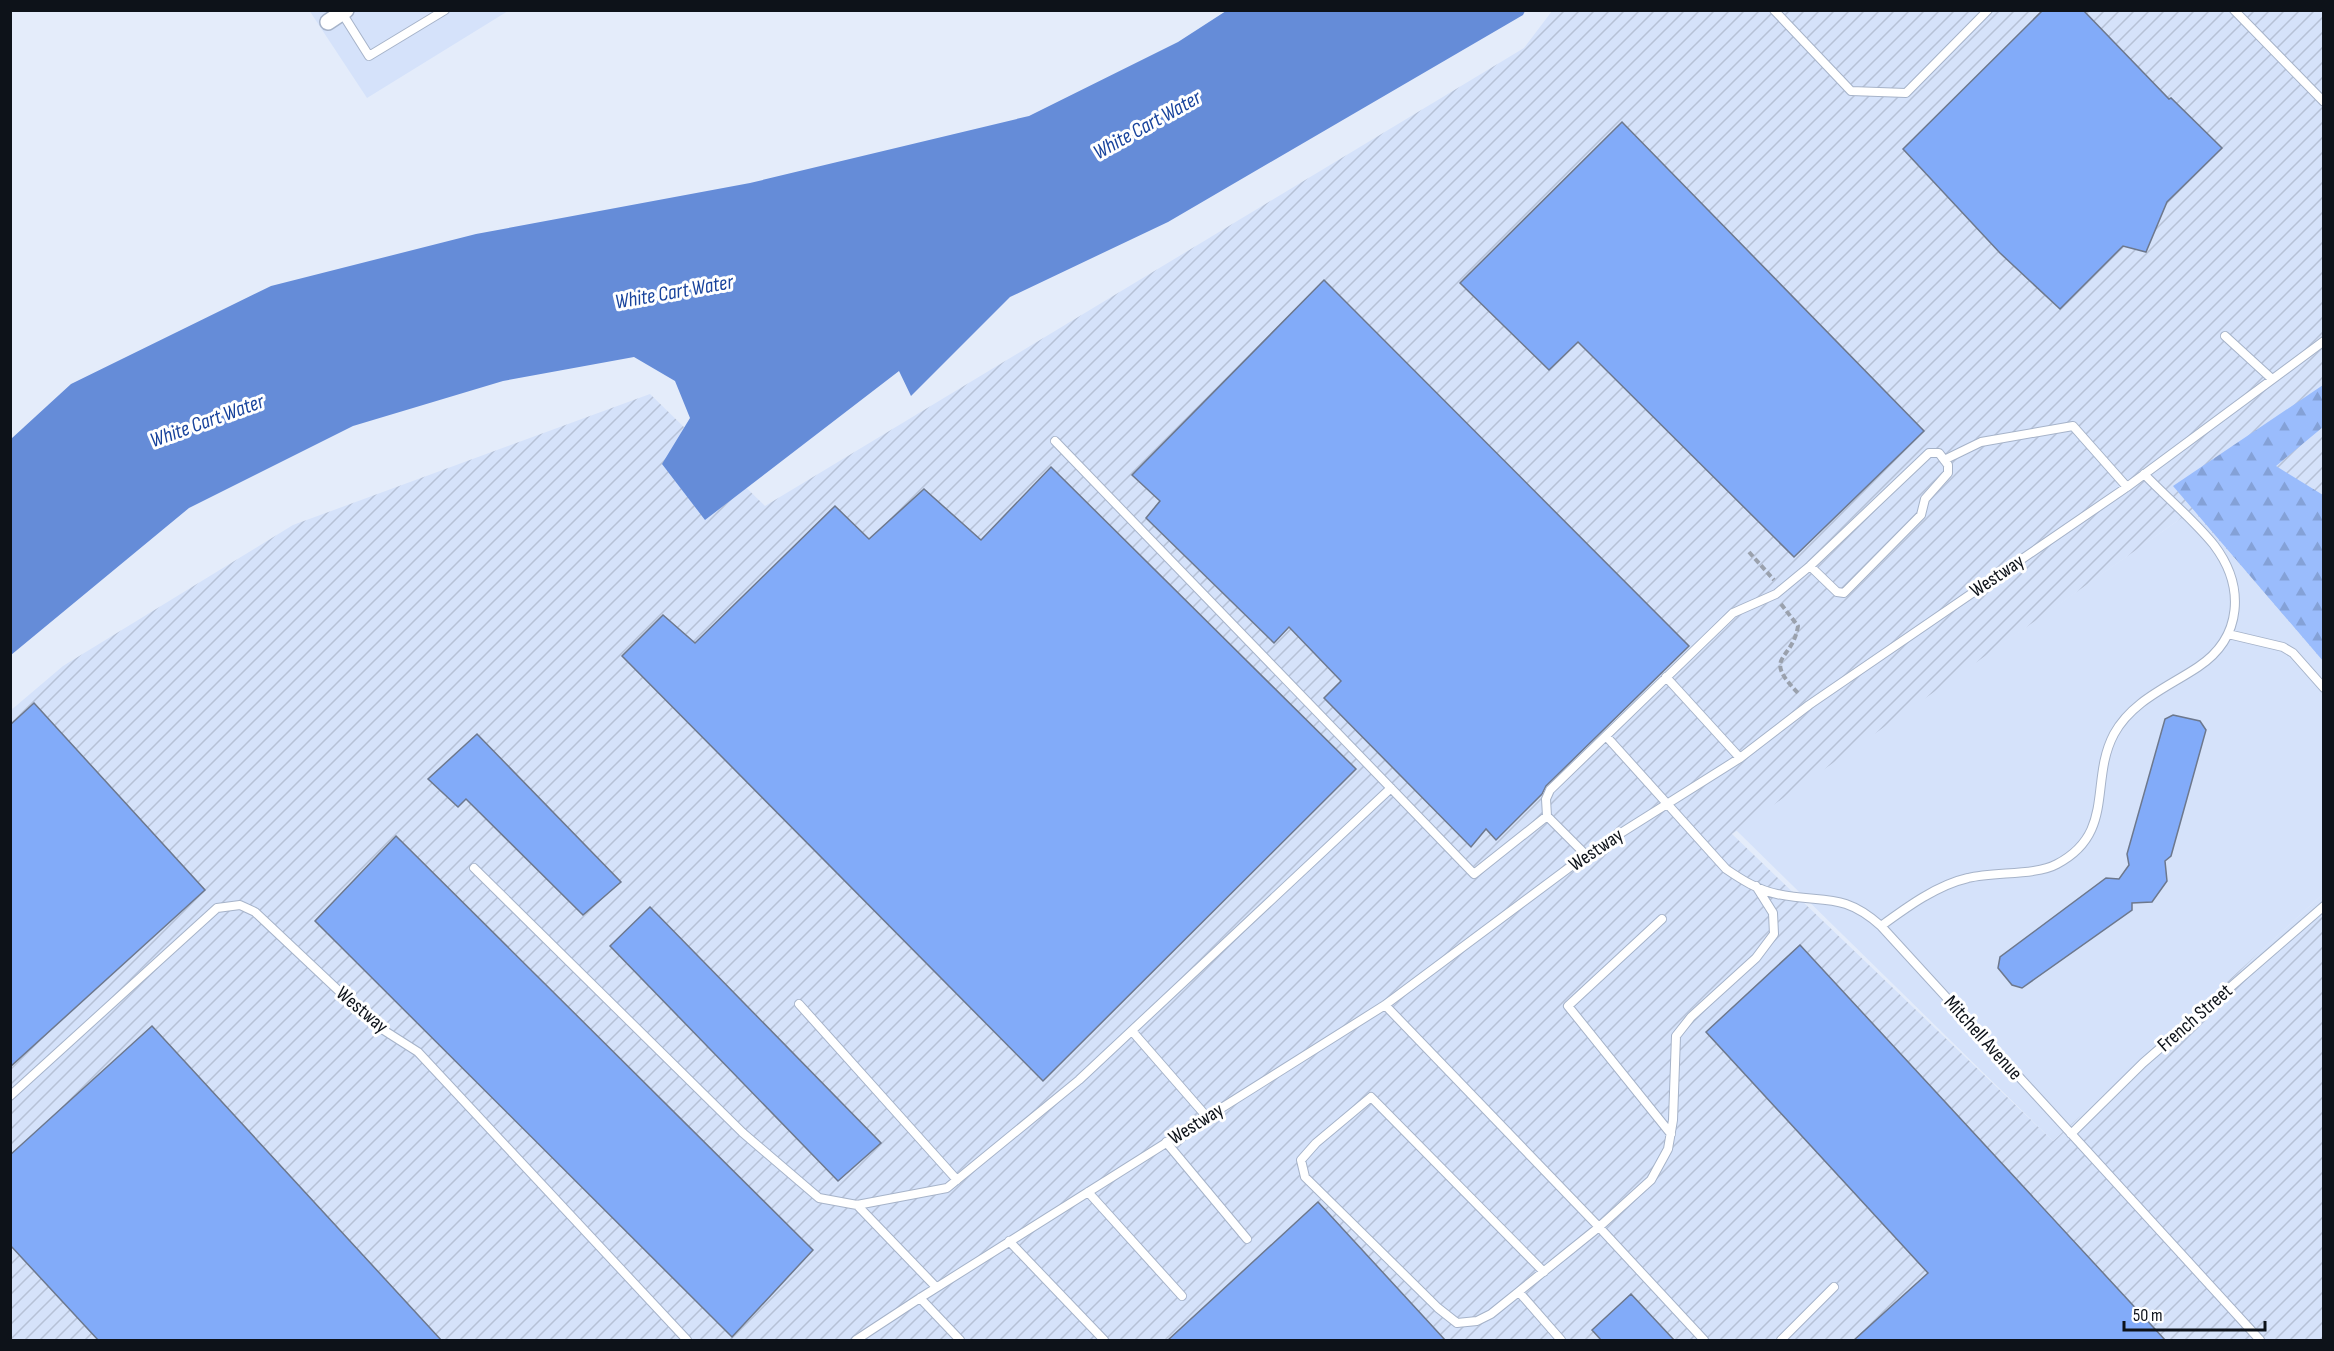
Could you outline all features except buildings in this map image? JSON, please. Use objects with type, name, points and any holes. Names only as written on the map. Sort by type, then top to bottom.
[{"type":"street","points":[[328,22],[344,12]]},
{"type":"lane","points":[[344,12],[369,56],[446,10]]},
{"type":"lane","points":[[1774,10],[1851,91],[1906,93],[1988,10]]},
{"type":"lane","points":[[2234,10],[2324,102]]},
{"type":"lane","points":[[2225,336],[2272,379]]},
{"type":"lane","name":"Westway","points":[[856,1341],[936,1287],[1385,1005],[1586,855],[1740,758],[1809,705],[2127,487],[2324,340]]},
{"type":"lane","points":[[1944,460],[1981,442],[2073,426],[2127,487]]},
{"type":"lane","points":[[1055,441],[1474,874],[1547,816]]},
{"type":"lane","points":[[1586,855],[1547,816],[1546,799],[1550,790],[1738,609],[1776,594],[1810,566],[1929,453],[1935,451],[1948,465],[1948,473],[1924,499],[1921,515],[1844,593],[1837,592],[1810,566]]},
{"type":"lane","points":[[1881,926],[1912,904],[1966,878],[2056,866],[2077,851],[2093,829],[2101,802],[2107,748],[2122,721],[2146,699],[2200,666],[2225,641],[2235,616],[2235,586],[2214,546],[2144,474]]},
{"type":"lane","points":[[2228,634],[2283,646],[2293,653],[2324,688]]},
{"type":"lane","points":[[1665,677],[1740,758]]},
{"type":"lane","name":"Mitchell Avenue","points":[[1606,736],[1726,869],[1775,894],[1844,901],[1863,909],[2260,1341]]},
{"type":"lane","points":[[474,868],[743,1133],[819,1198],[857,1205],[947,1188],[1079,1080],[1391,788]]},
{"type":"lane","points":[[1544,1272],[1371,1097],[1316,1143],[1301,1160],[1305,1177],[1438,1308],[1457,1323],[1484,1317],[1520,1292],[1599,1227],[1651,1180],[1668,1149],[1671,1134],[1676,1036],[1691,1017],[1756,958],[1774,934],[1773,913],[1756,886]]},
{"type":"lane","name":"Westway","points":[[10,1096],[217,908],[240,905],[255,912],[374,1024],[418,1052],[687,1341]]},
{"type":"lane","name":"French Street","points":[[2071,1134],[2143,1063],[2324,906]]},
{"type":"lane","points":[[1662,919],[1568,1006],[1671,1134]]},
{"type":"lane","points":[[799,1004],[957,1180]]},
{"type":"lane","points":[[1385,1005],[1599,1227],[1704,1341]]},
{"type":"lane","points":[[1132,1031],[1207,1117]]},
{"type":"lane","points":[[1166,1143],[1247,1239]]},
{"type":"lane","points":[[1088,1192],[1182,1296]]},
{"type":"lane","points":[[857,1205],[936,1287]]},
{"type":"lane","points":[[1010,1241],[1104,1341]]},
{"type":"lane","points":[[1781,1341],[1834,1287]]},
{"type":"lane","points":[[1520,1292],[1561,1341]]},
{"type":"lane","points":[[920,1298],[960,1341]]},
{"type":"path","points":[[1749,552],[1773,576],[1776,594],[1798,626],[1797,633],[1780,659],[1780,669],[1785,680],[1809,705]]},
{"type":"shaded area","points":[[309,10],[508,11],[367,98]]},
{"type":"shaded area","points":[[1552,11],[2323,11],[2323,661],[2193,510],[1732,834],[2053,1141],[2323,894],[2323,1340],[11,1340],[10,711],[63,666],[293,525],[650,394],[765,506],[1524,48]]},
{"type":"shaded area","points":[[2193,510],[2323,661],[2323,894],[2053,1141],[1736,830]]},
{"type":"green space","points":[[2323,385],[2323,427],[2276,466],[2323,495],[2323,661],[2173,486]]},
{"type":"water","name":"White Cart Water","points":[[1226,11],[1525,11],[1523,15],[1168,222],[1010,297],[911,396],[899,371],[705,520],[662,464],[690,418],[675,381],[634,357],[503,381],[353,426],[189,508],[11,655],[11,439],[71,384],[271,286],[476,234],[750,183],[1029,116],[1178,42]]}]
